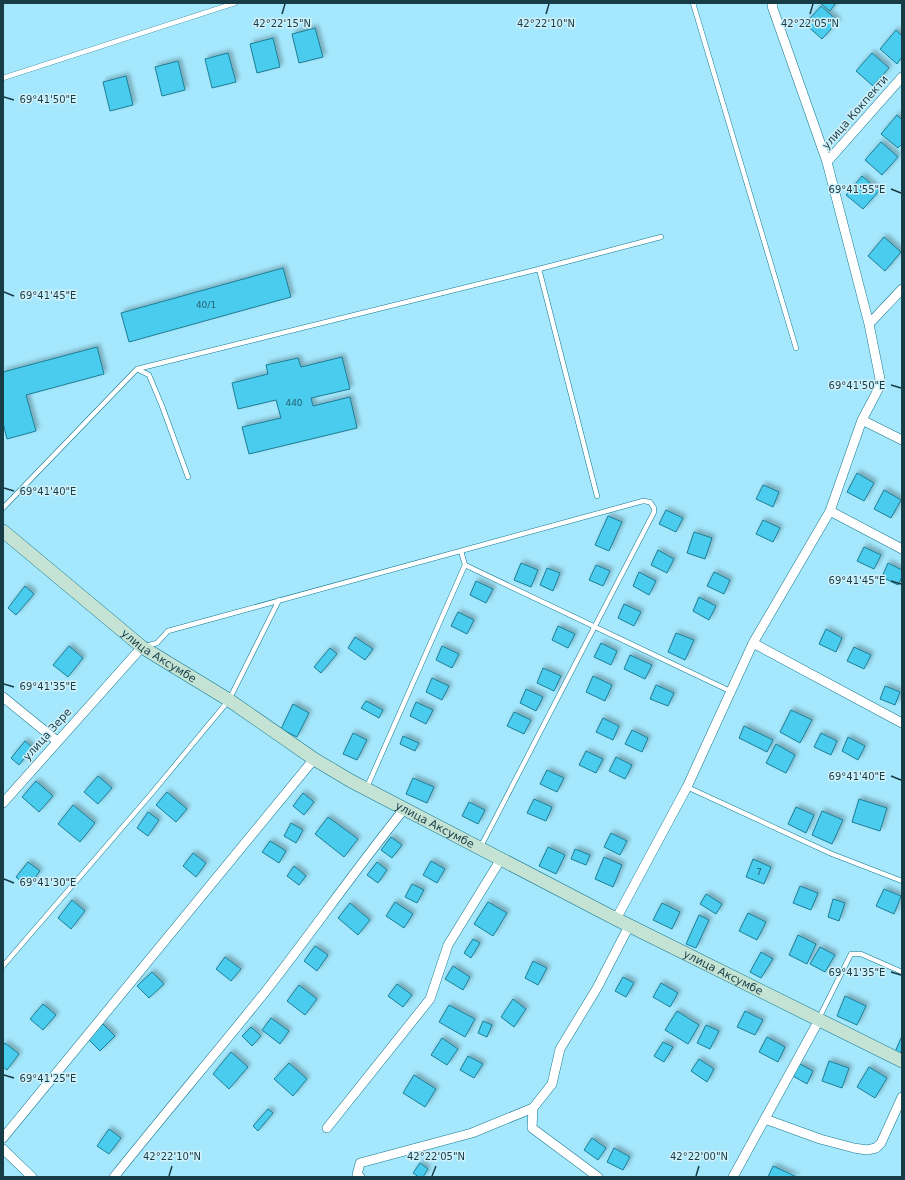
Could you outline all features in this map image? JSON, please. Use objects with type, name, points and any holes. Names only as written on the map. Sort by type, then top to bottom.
[{"type":"main road","name":"улица Аксумбе","points":[[3,531],[142,647],[229,700],[314,759],[366,789],[629,926],[902,1061]]},
{"type":"street","points":[[616,919],[687,788],[753,643],[830,511],[862,420],[881,384],[869,324],[827,162],[773,4]]},
{"type":"street","name":"улица Кокпекти","points":[[827,162],[902,77]]},
{"type":"street","points":[[869,324],[902,289]]},
{"type":"street","points":[[862,420],[902,440]]},
{"type":"street","points":[[830,511],[902,549]]},
{"type":"street","points":[[753,643],[902,723]]},
{"type":"street","name":"улица Зере","points":[[3,803],[142,647]]},
{"type":"street","points":[[3,697],[57,741]]},
{"type":"street","points":[[3,1138],[314,759]]},
{"type":"street","points":[[114,1177],[269,987],[404,808]]},
{"type":"street","points":[[327,1128],[430,999],[448,945],[501,859]]},
{"type":"street","points":[[360,1177],[357,1175],[360,1163],[472,1133],[533,1108],[552,1084],[560,1049],[597,988],[629,926]]},
{"type":"street","points":[[733,1177],[819,1020]]},
{"type":"street","points":[[765,1118],[840,1145],[867,1150],[876,1148],[881,1143],[902,1097]]},
{"type":"street","points":[[533,1108],[532,1128],[598,1177]]},
{"type":"street","points":[[3,1149],[32,1177]]},
{"type":"lane","points":[[3,78],[235,3]]},
{"type":"lane","points":[[693,3],[796,348]]},
{"type":"lane","points":[[3,508],[137,369],[539,269],[661,237]]},
{"type":"lane","points":[[539,269],[597,496]]},
{"type":"lane","points":[[137,369],[149,375],[188,477]]},
{"type":"lane","points":[[142,647],[156,643],[168,631],[643,501],[650,502],[654,508],[654,512],[480,848]]},
{"type":"lane","points":[[366,789],[465,565],[461,551]]},
{"type":"lane","points":[[465,565],[730,691]]},
{"type":"lane","points":[[3,966],[152,793],[229,700],[278,600]]},
{"type":"lane","points":[[687,788],[832,854],[902,881]]},
{"type":"lane","points":[[819,1020],[851,954],[861,954],[902,972]]},
{"type":"building","points":[[820,3],[836,3],[830,11]]},
{"type":"building","points":[[821,6],[838,21],[822,39],[805,24]]},
{"type":"building","points":[[315,28],[323,57],[299,63],[292,34]]},
{"type":"building","points":[[896,30],[902,36],[902,57],[897,64],[880,49]]},
{"type":"building","points":[[273,38],[280,67],[257,73],[250,44]]},
{"type":"building","points":[[228,53],[236,82],[212,88],[205,59]]},
{"type":"building","points":[[872,53],[889,68],[873,86],[856,71]]},
{"type":"building","points":[[178,61],[185,90],[162,96],[155,67]]},
{"type":"building","points":[[126,76],[133,105],[110,111],[103,82]]},
{"type":"building","points":[[897,115],[902,120],[902,144],[898,148],[881,134]]},
{"type":"building","points":[[881,142],[898,157],[882,175],[865,160]]},
{"type":"building","points":[[862,176],[879,191],[863,209],[846,195]]},
{"type":"building","points":[[884,237],[901,252],[885,271],[868,256]]},
{"type":"building","points":[[283,268],[291,297],[129,342],[121,313]]},
{"type":"building","points":[[97,347],[104,374],[26,395],[36,431],[7,439],[3,423],[3,372]]},
{"type":"building","points":[[342,357],[350,389],[311,398],[313,406],[350,397],[357,428],[249,454],[242,427],[281,418],[276,400],[238,409],[232,383],[268,374],[266,365],[298,358],[301,367]]},
{"type":"building","points":[[857,473],[874,483],[864,501],[847,492]]},
{"type":"building","points":[[763,485],[779,492],[773,507],[756,499]]},
{"type":"building","points":[[884,490],[901,500],[891,518],[874,509]]},
{"type":"building","points":[[666,510],[683,518],[676,532],[659,524]]},
{"type":"building","points":[[608,516],[622,522],[609,551],[595,545]]},
{"type":"building","points":[[763,520],[780,528],[773,542],[756,534]]},
{"type":"building","points":[[694,532],[712,538],[705,559],[687,553]]},
{"type":"building","points":[[864,547],[881,555],[874,569],[857,561]]},
{"type":"building","points":[[658,550],[674,559],[667,573],[651,565]]},
{"type":"building","points":[[521,563],[538,570],[531,587],[514,580]]},
{"type":"building","points":[[888,563],[902,570],[902,577],[898,585],[882,577]]},
{"type":"building","points":[[596,565],[610,571],[603,586],[589,580]]},
{"type":"building","points":[[547,568],[560,573],[553,591],[540,585]]},
{"type":"building","points":[[639,572],[656,581],[649,595],[633,586]]},
{"type":"building","points":[[714,572],[730,580],[724,594],[707,586]]},
{"type":"building","points":[[476,581],[493,589],[486,603],[470,595]]},
{"type":"building","points":[[25,586],[34,594],[16,615],[8,608]]},
{"type":"building","points":[[699,597],[716,606],[709,620],[693,611]]},
{"type":"building","points":[[624,604],[641,612],[634,626],[618,618]]},
{"type":"building","points":[[458,612],[474,620],[467,634],[451,626]]},
{"type":"building","points":[[558,626],[575,634],[568,648],[552,640]]},
{"type":"building","points":[[826,629],[842,638],[836,652],[819,644]]},
{"type":"building","points":[[676,633],[694,640],[685,660],[668,652]]},
{"type":"building","points":[[355,637],[373,649],[365,660],[348,648]]},
{"type":"building","points":[[601,643],[617,651],[611,665],[594,657]]},
{"type":"building","points":[[69,646],[83,658],[68,677],[53,665]]},
{"type":"building","points":[[442,646],[459,654],[452,668],[436,660]]},
{"type":"building","points":[[854,647],[871,655],[864,669],[847,661]]},
{"type":"building","points":[[330,648],[337,654],[321,673],[314,667]]},
{"type":"building","points":[[630,655],[652,665],[645,679],[624,669]]},
{"type":"building","points":[[543,668],[561,676],[554,691],[537,683]]},
{"type":"building","points":[[593,676],[612,685],[605,701],[586,692]]},
{"type":"building","points":[[432,678],[449,686],[442,700],[426,692]]},
{"type":"building","points":[[656,685],[674,693],[668,706],[650,699]]},
{"type":"building","points":[[885,686],[900,692],[895,705],[880,699]]},
{"type":"building","points":[[526,689],[543,697],[536,711],[520,703]]},
{"type":"building","points":[[366,701],[383,710],[379,718],[361,708]]},
{"type":"building","points":[[416,702],[433,710],[426,724],[410,716]]},
{"type":"building","points":[[293,704],[309,713],[297,737],[281,729]]},
{"type":"building","points":[[791,710],[812,720],[800,743],[780,732]]},
{"type":"building","points":[[514,712],[531,720],[524,734],[507,726]]},
{"type":"building","points":[[603,718],[619,726],[613,740],[596,732]]},
{"type":"building","points":[[744,726],[773,740],[767,752],[739,738]]},
{"type":"building","points":[[632,730],[648,738],[642,752],[625,744]]},
{"type":"building","points":[[353,733],[367,740],[357,760],[343,754]]},
{"type":"building","points":[[821,733],[837,741],[831,755],[814,747]]},
{"type":"building","points":[[403,736],[419,743],[415,751],[400,744]]},
{"type":"building","points":[[848,737],[865,746],[858,760],[842,751]]},
{"type":"building","points":[[25,741],[33,748],[19,765],[11,758]]},
{"type":"building","points":[[776,744],[795,755],[786,773],[766,763]]},
{"type":"building","points":[[586,751],[603,759],[596,773],[579,765]]},
{"type":"building","points":[[616,757],[632,765],[625,779],[609,771]]},
{"type":"building","points":[[547,770],[564,778],[557,792],[540,784]]},
{"type":"building","points":[[98,776],[112,788],[98,804],[84,792]]},
{"type":"building","points":[[413,778],[434,787],[427,803],[406,794]]},
{"type":"building","points":[[36,781],[53,796],[39,812],[22,797]]},
{"type":"building","points":[[167,792],[187,809],[176,822],[156,805]]},
{"type":"building","points":[[303,793],[314,802],[304,815],[293,806]]},
{"type":"building","points":[[534,799],[552,807],[546,821],[527,813]]},
{"type":"building","points":[[859,799],[887,808],[880,831],[852,822]]},
{"type":"building","points":[[469,802],[485,810],[478,824],[462,816]]},
{"type":"building","points":[[73,805],[95,823],[80,842],[58,824]]},
{"type":"building","points":[[796,807],[814,815],[806,833],[788,824]]},
{"type":"building","points":[[822,811],[843,820],[832,844],[812,835]]},
{"type":"building","points":[[148,812],[159,820],[148,836],[137,828]]},
{"type":"building","points":[[328,817],[358,839],[344,857],[315,834]]},
{"type":"building","points":[[291,823],[303,830],[296,843],[284,836]]},
{"type":"building","points":[[611,833],[627,841],[620,855],[604,847]]},
{"type":"building","points":[[391,837],[402,845],[392,858],[381,850]]},
{"type":"building","points":[[270,841],[286,851],[279,863],[262,852]]},
{"type":"building","points":[[548,847],[565,855],[556,874],[539,866]]},
{"type":"building","points":[[575,849],[590,855],[586,865],[571,859]]},
{"type":"building","points":[[193,853],[206,863],[196,877],[183,866]]},
{"type":"building","points":[[604,857],[622,865],[613,887],[595,879]]},
{"type":"building","points":[[753,859],[771,867],[764,884],[746,877]]},
{"type":"building","points":[[431,861],[445,869],[437,883],[423,875]]},
{"type":"building","points":[[28,862],[40,871],[28,887],[16,877]]},
{"type":"building","points":[[377,862],[387,870],[378,883],[367,875]]},
{"type":"building","points":[[294,866],[306,876],[299,885],[287,876]]},
{"type":"building","points":[[412,884],[424,890],[417,903],[405,897]]},
{"type":"building","points":[[800,886],[818,893],[811,910],[793,903]]},
{"type":"building","points":[[884,889],[901,896],[894,914],[876,906]]},
{"type":"building","points":[[706,894],[722,904],[716,914],[700,904]]},
{"type":"building","points":[[833,899],[845,903],[839,921],[828,917]]},
{"type":"building","points":[[72,900],[85,911],[71,929],[58,918]]},
{"type":"building","points":[[395,902],[413,914],[404,928],[386,916]]},
{"type":"building","points":[[488,902],[507,913],[493,936],[474,924]]},
{"type":"building","points":[[350,903],[370,920],[358,935],[338,918]]},
{"type":"building","points":[[662,903],[680,912],[672,929],[653,920]]},
{"type":"building","points":[[748,913],[766,922],[757,940],[739,931]]},
{"type":"building","points":[[699,915],[709,920],[696,948],[686,944]]},
{"type":"building","points":[[798,935],[816,944],[807,964],[789,955]]},
{"type":"building","points":[[473,939],[480,943],[471,958],[464,953]]},
{"type":"building","points":[[315,946],[328,955],[317,971],[304,961]]},
{"type":"building","points":[[820,947],[835,955],[825,972],[810,964]]},
{"type":"building","points":[[761,952],[773,959],[761,978],[750,972]]},
{"type":"building","points":[[225,957],[241,969],[231,981],[216,969]]},
{"type":"building","points":[[533,961],[547,968],[538,985],[525,978]]},
{"type":"building","points":[[453,966],[470,977],[463,990],[445,979]]},
{"type":"building","points":[[152,972],[164,984],[149,998],[137,986]]},
{"type":"building","points":[[623,977],[634,983],[626,997],[615,991]]},
{"type":"building","points":[[661,983],[678,993],[670,1007],[653,997]]},
{"type":"building","points":[[397,984],[412,995],[403,1007],[388,996]]},
{"type":"building","points":[[299,985],[317,999],[305,1015],[287,1001]]},
{"type":"building","points":[[845,996],[866,1006],[857,1025],[837,1016]]},
{"type":"building","points":[[513,999],[526,1009],[514,1027],[501,1017]]},
{"type":"building","points":[[43,1004],[56,1015],[43,1030],[30,1019]]},
{"type":"building","points":[[449,1005],[475,1019],[465,1037],[439,1022]]},
{"type":"building","points":[[677,1011],[699,1025],[688,1044],[665,1030]]},
{"type":"building","points":[[745,1011],[763,1020],[755,1035],[737,1027]]},
{"type":"building","points":[[271,1018],[289,1031],[280,1044],[262,1030]]},
{"type":"building","points":[[483,1021],[492,1025],[487,1037],[478,1033]]},
{"type":"building","points":[[103,1024],[115,1036],[100,1051],[88,1039]]},
{"type":"building","points":[[706,1025],[719,1031],[710,1049],[697,1043]]},
{"type":"building","points":[[251,1027],[261,1036],[252,1046],[242,1036]]},
{"type":"building","points":[[902,1036],[902,1049],[900,1054],[895,1052]]},
{"type":"building","points":[[767,1037],[785,1047],[778,1062],[759,1052]]},
{"type":"building","points":[[442,1038],[458,1049],[447,1065],[431,1055]]},
{"type":"building","points":[[663,1042],[673,1047],[664,1062],[654,1056]]},
{"type":"building","points":[[5,1043],[19,1054],[7,1070],[3,1067],[3,1046]]},
{"type":"building","points":[[231,1052],[248,1067],[229,1089],[213,1074]]},
{"type":"building","points":[[468,1056],[483,1064],[474,1078],[460,1070]]},
{"type":"building","points":[[699,1059],[714,1069],[707,1082],[691,1071]]},
{"type":"building","points":[[829,1061],[849,1068],[842,1088],[822,1081]]},
{"type":"building","points":[[289,1063],[307,1079],[293,1096],[274,1079]]},
{"type":"building","points":[[800,1064],[813,1071],[807,1084],[793,1076]]},
{"type":"building","points":[[869,1067],[887,1078],[875,1098],[857,1087]]},
{"type":"building","points":[[414,1075],[436,1089],[425,1107],[403,1093]]},
{"type":"building","points":[[268,1109],[273,1113],[258,1131],[253,1126]]},
{"type":"building","points":[[109,1129],[121,1138],[109,1154],[97,1146]]},
{"type":"building","points":[[592,1138],[606,1148],[598,1160],[584,1150]]},
{"type":"building","points":[[614,1148],[630,1157],[623,1170],[607,1162]]},
{"type":"building","points":[[420,1163],[428,1169],[423,1177],[419,1177],[413,1173]]},
{"type":"building","points":[[773,1166],[797,1177],[768,1177]]}]
